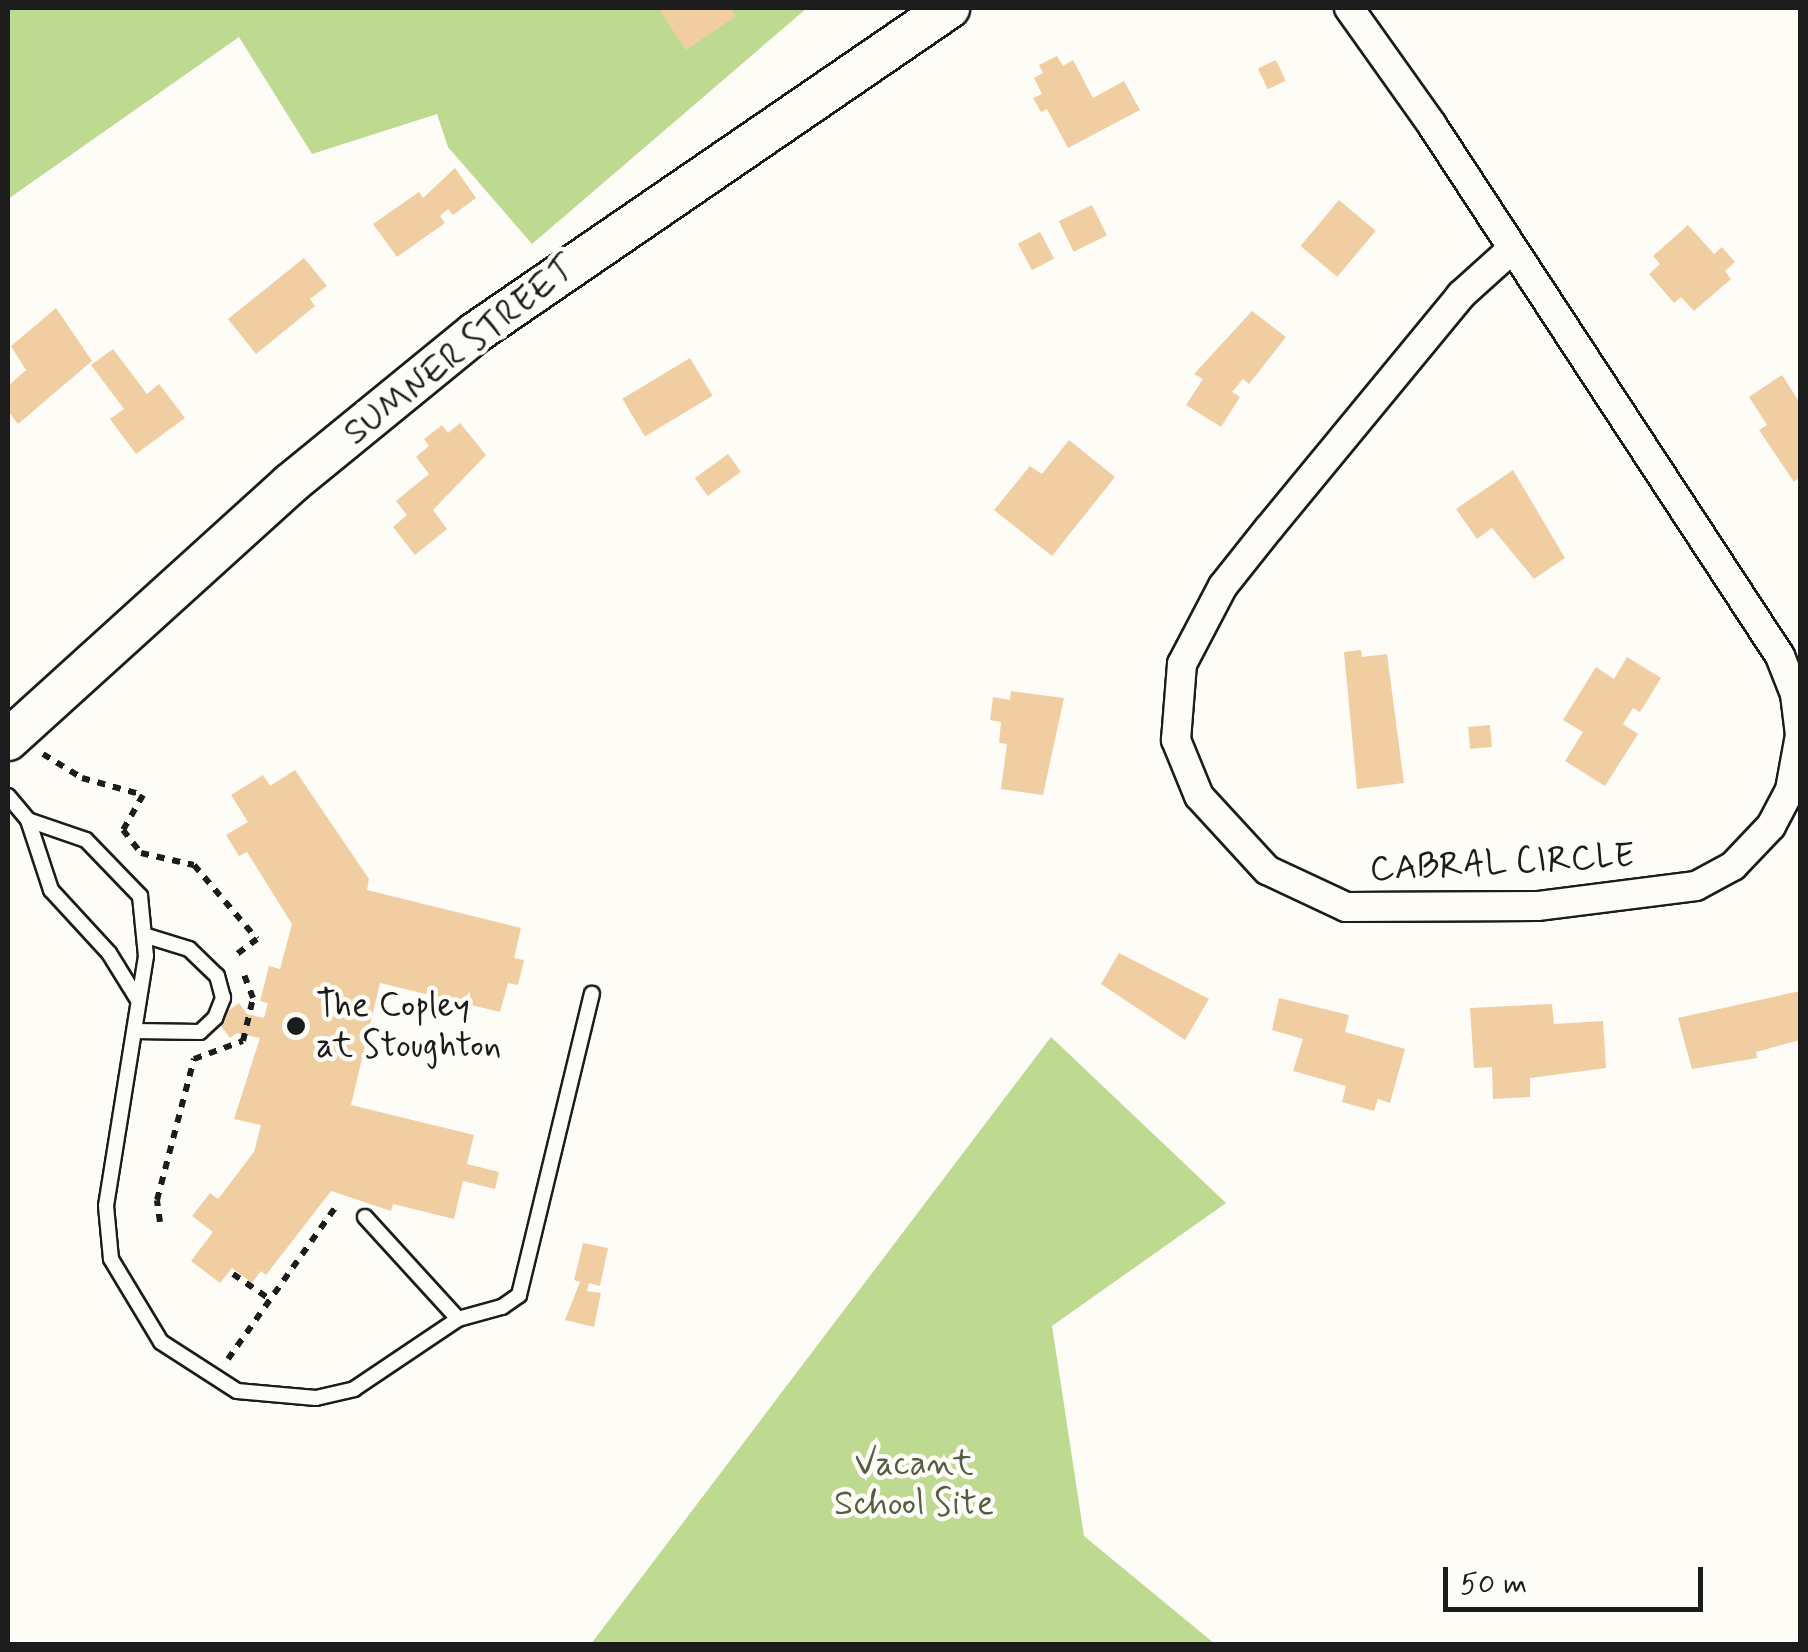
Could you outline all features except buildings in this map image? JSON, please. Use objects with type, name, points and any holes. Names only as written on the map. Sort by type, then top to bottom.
[{"type":"main road","name":"SUMNER STREET","points":[[8,740],[290,484],[475,333],[948,8]]},
{"type":"street","name":"CABRAL CIRCLE","points":[[1349,8],[1512,249],[1780,656],[1800,722],[1794,776],[1778,814],[1753,848],[1696,886],[1537,906],[1382,912],[1346,907],[1267,870],[1199,796],[1176,740],[1182,664],[1224,586],[1270,527],[1461,295],[1512,249]]},
{"type":"lane","points":[[8,796],[28,820],[51,890],[110,953],[138,1000]]},
{"type":"lane","points":[[28,820],[86,840],[110,859],[140,896],[147,936],[106,1206],[111,1258],[160,1342],[209,1377],[270,1397],[335,1394],[392,1367],[458,1318],[502,1307],[523,1286],[592,994]]},
{"type":"lane","points":[[135,1031],[200,1032],[216,1018],[223,998],[216,976],[189,949],[147,936]]},
{"type":"lane","points":[[366,1218],[458,1318]]},
{"type":"path","points":[[209,1377],[338,1206]]},
{"type":"path","points":[[234,1274],[268,1298]]},
{"type":"green space","points":[[8,8],[807,8],[532,244],[448,147],[437,114],[312,154],[239,37],[8,199]]},
{"type":"green space","name":"Vacant School Site","points":[[1051,1037],[1226,1203],[1052,1326],[1084,1536],[1215,1644],[591,1644]]},
{"type":"place","name":"The Copley at Stoughton","points":[[296,1026]]}]
